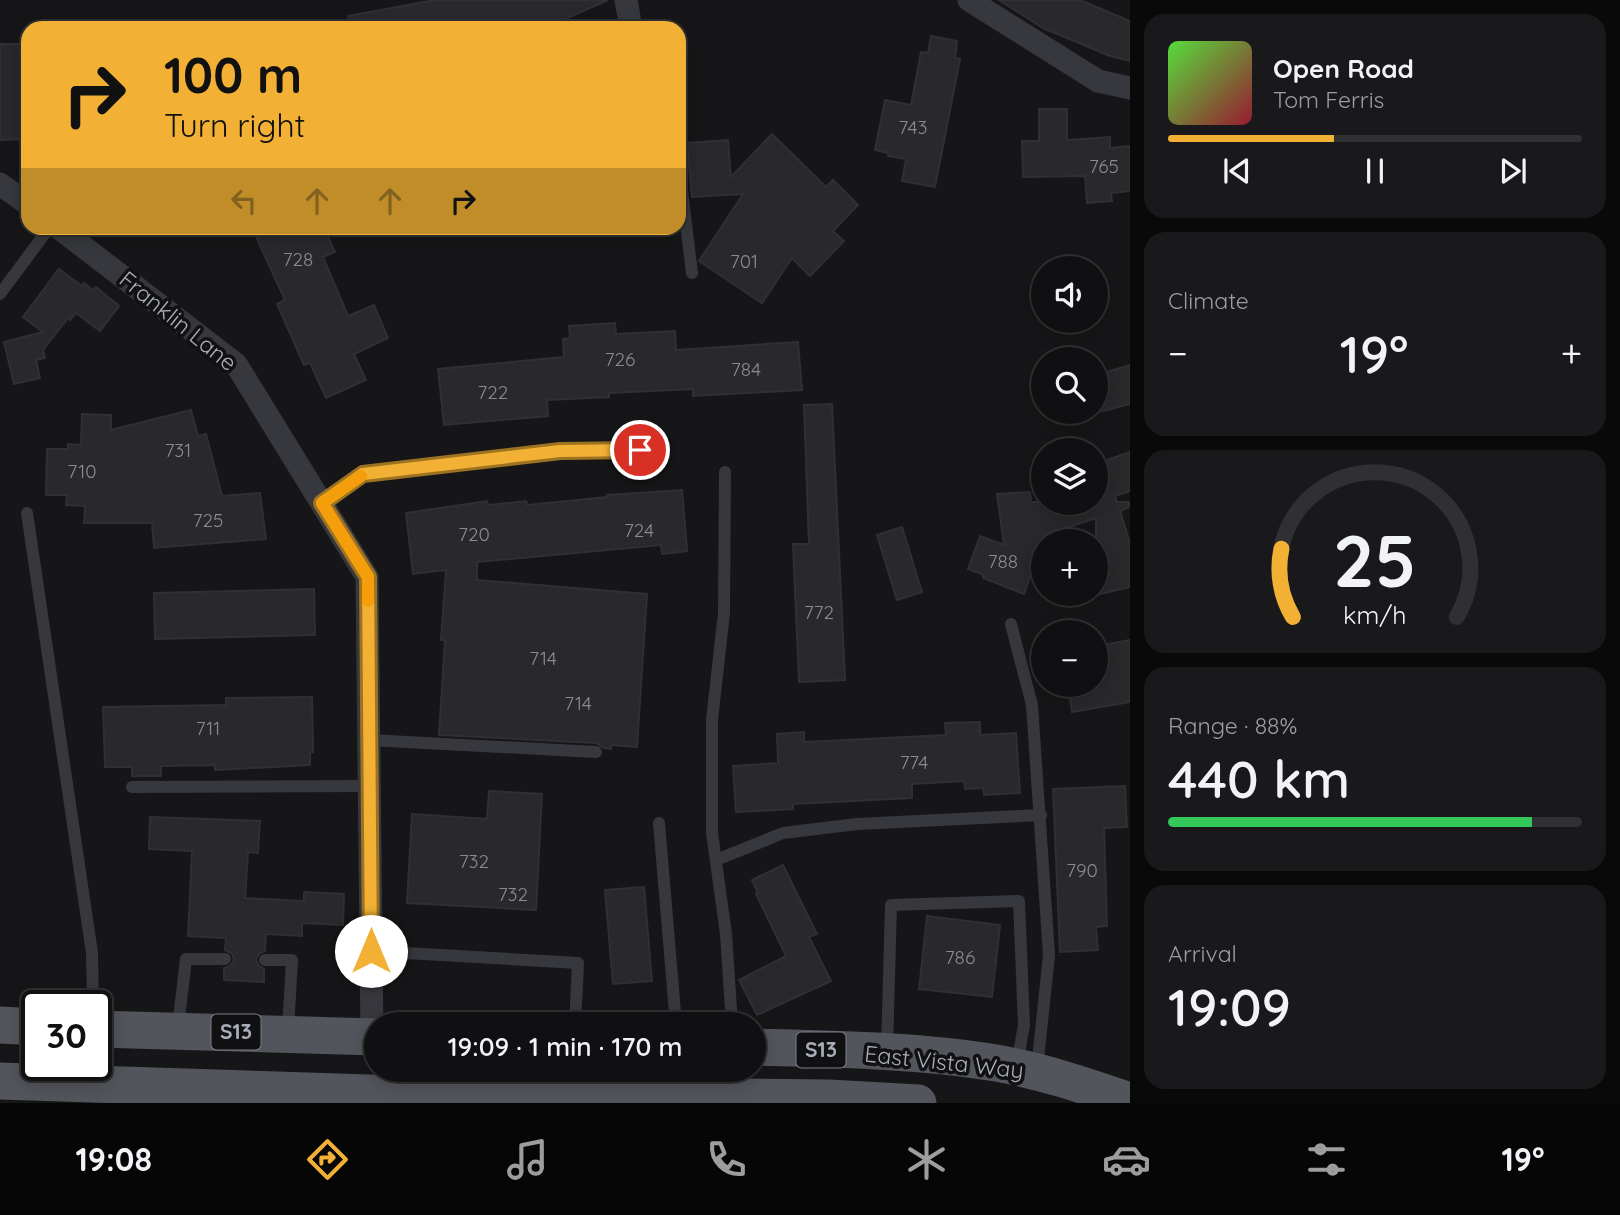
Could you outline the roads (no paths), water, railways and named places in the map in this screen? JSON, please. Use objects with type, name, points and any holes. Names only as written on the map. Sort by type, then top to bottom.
[{"type":"main road","points":[[0,1025],[21,1026]]},
{"type":"main road","name":"East Vista Way","points":[[112,1029],[288,1034],[364,1064]]},
{"type":"main road","name":"East Vista Way","points":[[766,1048],[995,1063],[1070,1080],[1130,1101]]},
{"type":"main road","name":"East Vista Way","points":[[0,1081],[364,1068]]},
{"type":"main road","name":"East Vista Way","points":[[429,1082],[498,1099],[711,1101],[829,1098],[918,1103]]},
{"type":"street","points":[[626,0],[630,21]]},
{"type":"street","points":[[969,0],[1098,81],[1130,88]]},
{"type":"street","points":[[0,184],[21,199]]},
{"type":"street","name":"Franklin Lane","points":[[69,235],[236,364],[368,577],[372,1012]]},
{"type":"lane","points":[[686,224],[692,272]]},
{"type":"lane","points":[[0,294],[44,235]]},
{"type":"lane","points":[[322,503],[363,474],[560,451],[640,450]]},
{"type":"lane","points":[[725,472],[724,613],[712,720],[712,833],[726,934],[731,1012]]},
{"type":"lane","points":[[27,513],[92,954],[93,990]]},
{"type":"lane","points":[[1012,624],[1032,705],[1049,955],[1026,1070]]},
{"type":"lane","points":[[369,740],[596,752]]},
{"type":"lane","points":[[132,786],[370,786]]},
{"type":"lane","points":[[716,860],[783,833],[857,824],[1041,815]]},
{"type":"lane","points":[[659,823],[675,1012]]},
{"type":"lane","points":[[887,1054],[891,905],[1018,901],[1026,1070]]},
{"type":"lane","points":[[371,951],[578,963],[576,1012]]},
{"type":"lane","points":[[177,1030],[186,959],[225,959]]},
{"type":"lane","points":[[265,960],[292,960],[288,1034]]}]
